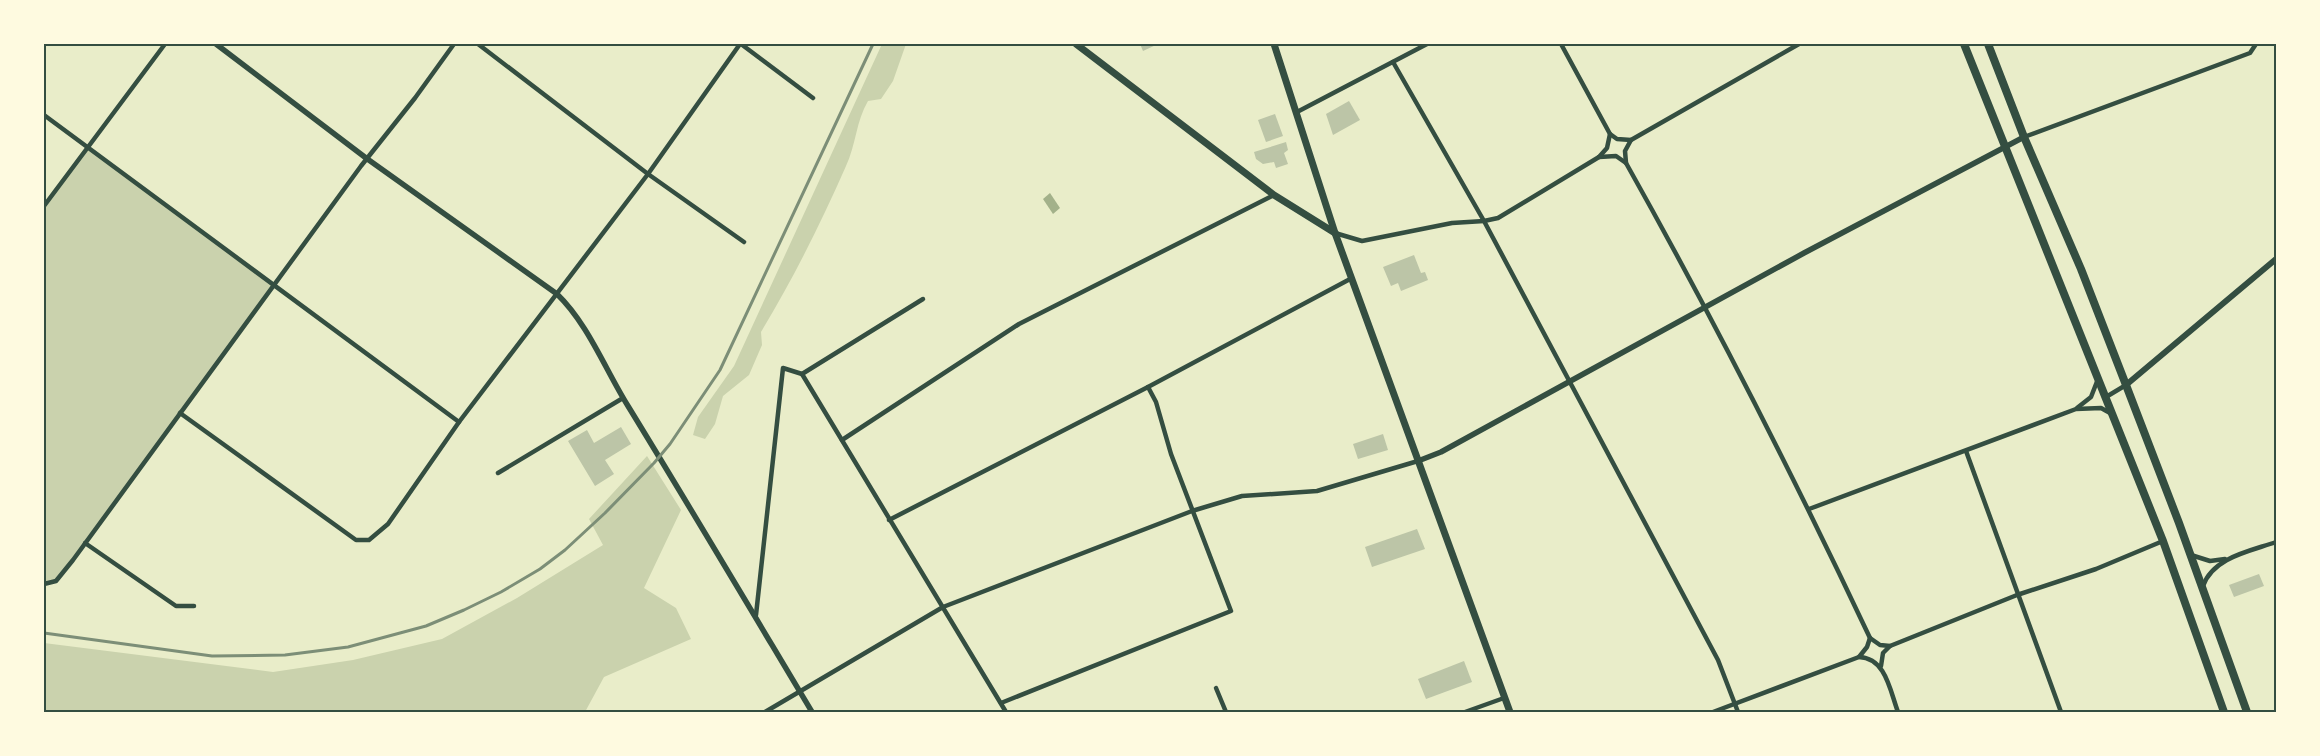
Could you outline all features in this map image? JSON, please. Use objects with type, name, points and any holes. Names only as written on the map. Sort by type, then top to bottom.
[{"type":"highway","points":[[1964,44],[2163,541],[2224,712]]},
{"type":"highway","points":[[1988,44],[2024,137],[2081,268],[2191,555],[2248,712]]},
{"type":"main road","points":[[1076,44],[1274,195],[1335,233]]},
{"type":"main road","points":[[1274,44],[1335,233],[1510,712]]},
{"type":"main road","points":[[2126,384],[2276,259]]},
{"type":"street","points":[[44,206],[165,44]]},
{"type":"street","points":[[216,44],[366,158],[558,294],[572,308],[623,398],[756,615],[812,712]]},
{"type":"street","points":[[44,584],[56,581],[85,543],[366,158],[415,98],[454,44]]},
{"type":"street","points":[[478,44],[648,174],[744,242]]},
{"type":"street","points":[[180,413],[356,540],[369,540],[388,524],[459,422],[648,174],[741,44],[814,98]]},
{"type":"street","points":[[1297,112],[1427,44]]},
{"type":"street","points":[[1561,44],[1610,134],[1617,139],[1630,140],[1799,44]]},
{"type":"street","points":[[765,712],[942,607],[1192,511],[1242,496],[1317,491],[1418,461],[1441,452],[2004,146],[2250,53],[2256,44]]},
{"type":"street","points":[[1393,62],[1484,221],[1718,660],[1738,712]]},
{"type":"street","points":[[44,115],[459,422]]},
{"type":"street","points":[[1335,233],[1362,241],[1452,223],[1498,218],[1599,157],[1607,148],[1610,134]]},
{"type":"street","points":[[1626,163],[1626,151],[1630,140]]},
{"type":"street","points":[[1599,157],[1616,156],[1626,163],[1706,307],[1809,509],[1870,638],[1880,645],[1890,646]]},
{"type":"street","points":[[842,440],[1019,324],[1274,195]]},
{"type":"street","points":[[889,520],[1148,387],[1352,278]]},
{"type":"street","points":[[802,374],[923,299]]},
{"type":"street","points":[[756,615],[783,368],[802,374],[1006,712]]},
{"type":"street","points":[[1809,509],[2076,409],[2091,397],[2098,378]]},
{"type":"street","points":[[2106,397],[2126,384]]},
{"type":"street","points":[[1001,703],[1231,611],[1171,454],[1156,402],[1148,387]]},
{"type":"street","points":[[498,474],[623,398]]},
{"type":"street","points":[[2076,409],[2101,408],[2114,416]]},
{"type":"street","points":[[1966,451],[2017,595],[2062,712]]},
{"type":"street","points":[[1898,712],[1881,666],[1883,654],[1890,646],[2017,595],[2096,568],[2163,541]]},
{"type":"street","points":[[2203,587],[2211,571],[2232,558],[2276,542]]},
{"type":"street","points":[[85,543],[176,606],[194,606]]},
{"type":"street","points":[[2191,555],[2210,561],[2232,558]]},
{"type":"street","points":[[1859,657],[1867,648],[1870,638]]},
{"type":"street","points":[[1713,712],[1859,657],[1870,658],[1881,666]]},
{"type":"street","points":[[1216,688],[1226,712]]},
{"type":"street","points":[[1465,712],[1504,698]]},
{"type":"shaded area","points":[[882,44],[906,44],[893,81],[881,99],[868,101],[864,109],[846,166],[827,209],[761,332],[762,345],[749,375],[723,396],[715,424],[705,439],[693,435],[698,417],[734,366]]},
{"type":"shaded area","points":[[88,148],[273,285],[56,581],[44,584],[44,206]]},
{"type":"shaded area","points":[[1050,193],[1060,208],[1053,214],[1043,199]]},
{"type":"shaded area","points":[[647,456],[681,510],[644,588],[676,608],[691,639],[604,677],[585,712],[334,712],[333,710],[44,712],[44,643],[273,672],[353,660],[442,639],[517,598],[603,545],[589,519]]},
{"type":"building","points":[[1140,44],[1158,44],[1143,51]]},
{"type":"building","points":[[1349,101],[1360,120],[1333,135],[1326,114]]},
{"type":"building","points":[[1275,114],[1283,136],[1266,142],[1258,120]]},
{"type":"building","points":[[1286,142],[1288,150],[1284,153],[1288,164],[1276,168],[1274,162],[1263,164],[1256,159],[1254,152]]},
{"type":"building","points":[[1414,255],[1421,273],[1425,272],[1428,280],[1401,291],[1398,283],[1391,286],[1383,267]]},
{"type":"building","points":[[621,427],[631,444],[605,460],[614,474],[595,486],[568,441],[587,430],[594,443]]},
{"type":"building","points":[[1383,434],[1388,450],[1358,459],[1353,444]]},
{"type":"building","points":[[1417,529],[1425,549],[1372,567],[1365,547]]},
{"type":"building","points":[[2259,574],[2264,586],[2234,597],[2229,585]]},
{"type":"building","points":[[1464,661],[1472,682],[1426,699],[1418,679]]},
{"type":"railway","points":[[44,633],[212,656],[285,655],[348,647],[426,626],[501,592],[540,569],[565,550],[605,513],[654,463],[670,444],[720,370],[873,44]]}]
